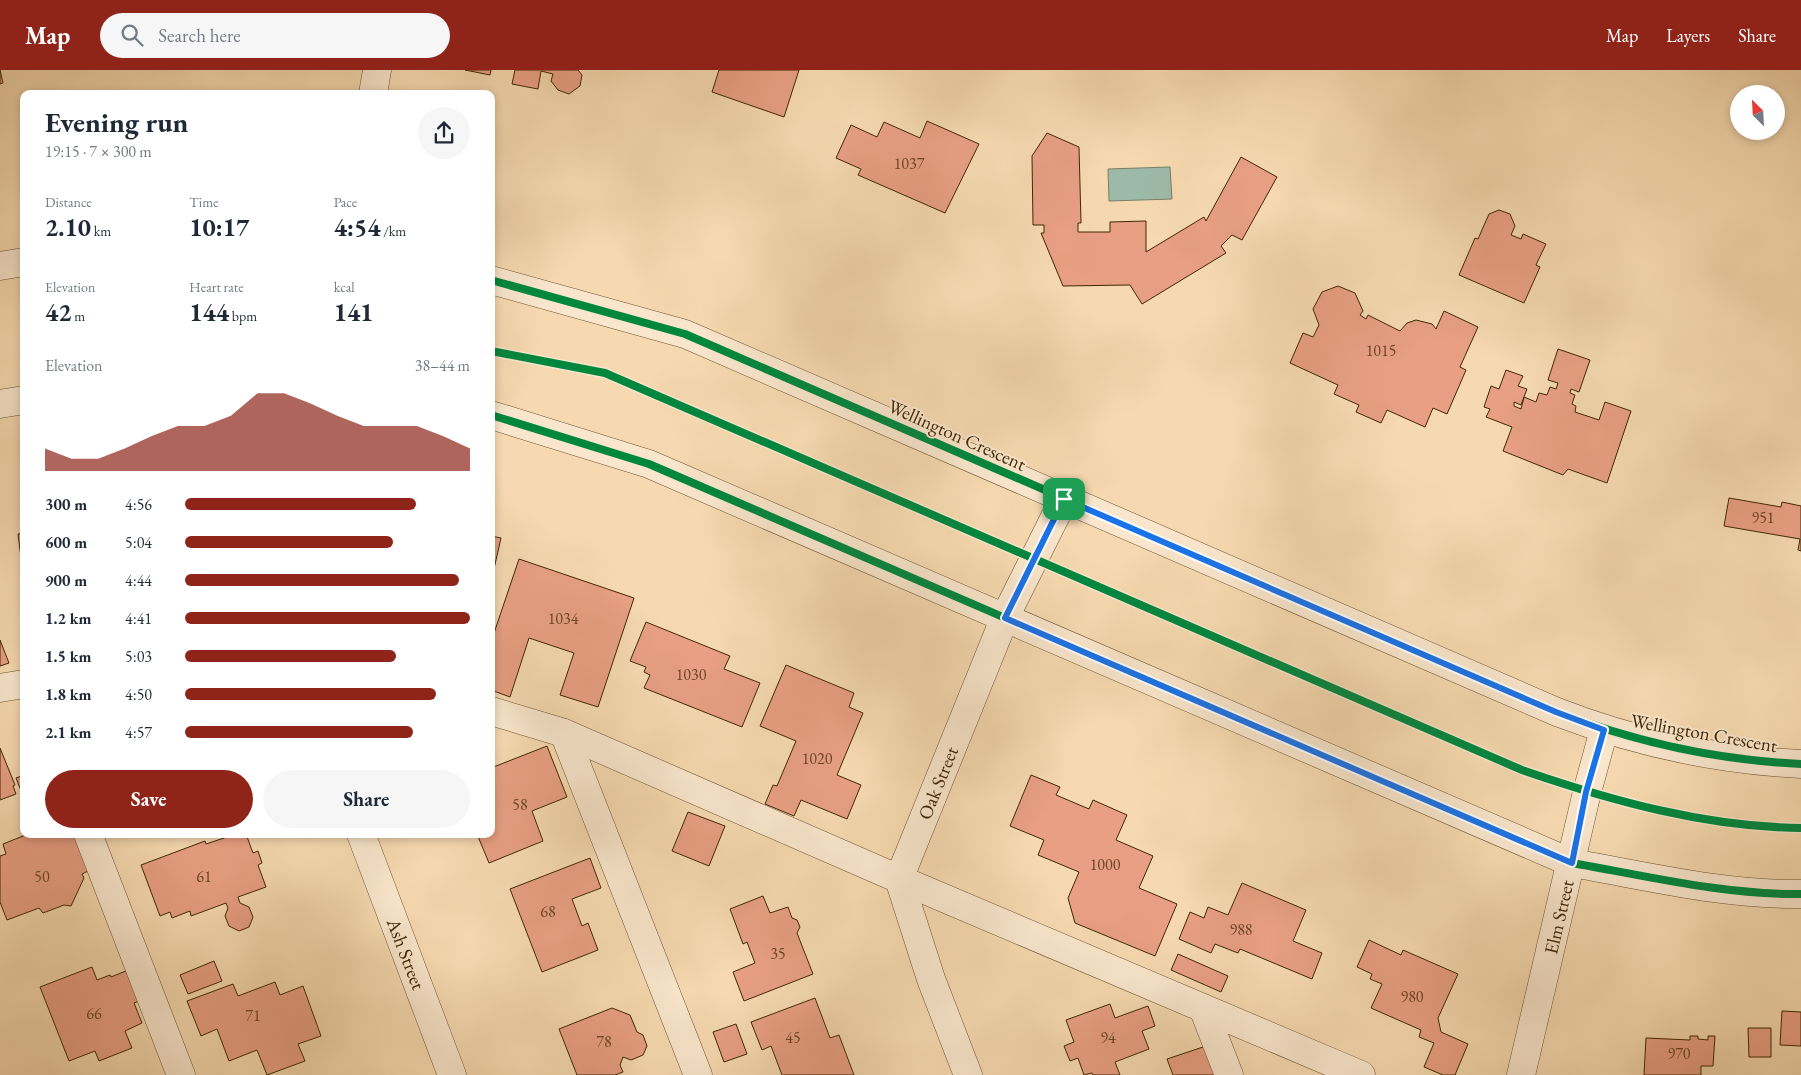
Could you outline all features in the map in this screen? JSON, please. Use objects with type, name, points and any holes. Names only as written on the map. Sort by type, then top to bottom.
[{"type":"street","points":[[374,90],[376,70]]},
{"type":"street","points":[[0,266],[20,263]]},
{"type":"street","name":"Wellington Crescent","points":[[495,281],[685,334],[1556,712],[1604,730],[1719,756],[1764,762],[1801,764]]},
{"type":"street","points":[[0,404],[20,401]]},
{"type":"street","points":[[495,416],[649,464],[1572,863],[1712,887],[1773,894],[1801,894]]},
{"type":"street","name":"Oak Street","points":[[899,879],[1005,618],[1064,499]]},
{"type":"street","points":[[0,688],[20,685]]},
{"type":"street","points":[[495,712],[564,733],[899,879],[1361,1075]]},
{"type":"street","name":"Elm Street","points":[[1521,1075],[1572,863],[1586,792],[1604,730]]},
{"type":"street","points":[[564,733],[698,1075]]},
{"type":"street","points":[[90,838],[181,1075]]},
{"type":"street","name":"Ash Street","points":[[363,838],[452,1075]]},
{"type":"street","points":[[899,879],[931,978],[968,1075]]},
{"type":"street","points":[[1203,1008],[1229,1075]]},
{"type":"shaded area","points":[[1170,167],[1172,199],[1109,201],[1108,169]]},
{"type":"building","points":[[0,70],[3,83],[0,84]]},
{"type":"building","points":[[465,70],[491,70],[490,75]]},
{"type":"building","points":[[515,70],[578,70],[582,75],[580,86],[569,94],[558,90],[551,81],[553,74],[541,71],[538,89],[512,84]]},
{"type":"building","points":[[719,70],[799,70],[784,117],[712,92]]},
{"type":"building","points":[[927,121],[979,144],[945,213],[858,175],[861,169],[836,158],[851,125],[877,137],[884,122],[920,138]]},
{"type":"building","points":[[1047,133],[1079,147],[1081,223],[1078,223],[1078,232],[1110,232],[1110,222],[1146,221],[1146,252],[1204,217],[1206,221],[1241,157],[1277,177],[1242,240],[1232,235],[1221,246],[1226,253],[1142,304],[1130,285],[1063,286],[1041,233],[1044,233],[1044,225],[1033,225],[1032,156]]},
{"type":"building","points":[[1499,210],[1510,214],[1515,226],[1511,235],[1521,239],[1523,234],[1546,244],[1536,265],[1540,267],[1524,303],[1459,275],[1475,238],[1478,239],[1489,214]]},
{"type":"building","points":[[1338,286],[1355,293],[1363,311],[1360,315],[1366,319],[1368,315],[1400,331],[1407,323],[1416,320],[1432,324],[1436,329],[1444,311],[1478,327],[1460,367],[1466,370],[1447,414],[1433,408],[1425,427],[1387,410],[1381,423],[1356,412],[1359,405],[1334,394],[1338,385],[1290,363],[1303,333],[1313,337],[1319,325],[1313,309],[1322,292]]},
{"type":"building","points":[[1558,349],[1590,360],[1579,392],[1571,389],[1570,393],[1575,395],[1572,404],[1576,406],[1575,412],[1599,420],[1605,402],[1631,411],[1607,483],[1568,469],[1563,475],[1503,451],[1512,427],[1486,417],[1490,409],[1484,407],[1491,386],[1499,389],[1506,370],[1523,376],[1518,386],[1527,389],[1524,397],[1536,402],[1539,393],[1547,395],[1550,387],[1556,389],[1558,383],[1548,380]],"holes":[[[1524,397],[1521,409],[1514,406],[1514,402],[1521,405]]]},
{"type":"building","points":[[1729,498],[1781,507],[1782,502],[1801,506],[1801,551],[1798,550],[1800,539],[1724,526]]},
{"type":"building","points":[[18,534],[20,534],[20,550]]},
{"type":"building","points":[[495,537],[501,538],[495,564]]},
{"type":"building","points":[[519,559],[634,598],[598,707],[560,695],[574,653],[529,638],[510,697],[495,691],[495,630]]},
{"type":"building","points":[[646,622],[730,656],[724,669],[760,683],[742,727],[644,688],[650,675],[644,672],[646,667],[630,661]]},
{"type":"building","points":[[0,640],[9,663],[0,666]]},
{"type":"building","points":[[786,665],[854,693],[849,707],[863,713],[837,775],[861,785],[847,819],[801,800],[794,816],[765,804],[773,785],[777,786],[796,741],[760,726]]},
{"type":"building","points":[[547,746],[567,797],[532,811],[543,841],[489,863],[479,838],[495,838],[495,766]]},
{"type":"building","points":[[0,748],[15,785],[13,786],[16,794],[0,800]]},
{"type":"building","points":[[1031,775],[1060,787],[1056,795],[1089,809],[1093,800],[1127,815],[1116,840],[1153,856],[1139,888],[1177,904],[1155,956],[1075,923],[1068,898],[1079,872],[1038,855],[1044,840],[1010,826]]},
{"type":"building","points":[[20,776],[20,788],[16,778]]},
{"type":"building","points":[[688,812],[725,826],[709,866],[672,851]]},
{"type":"building","points":[[20,837],[83,838],[88,871],[82,874],[84,878],[71,906],[64,905],[43,913],[39,908],[7,920],[0,902],[0,856],[6,854],[3,844]]},
{"type":"building","points":[[224,838],[247,838],[253,853],[258,851],[262,863],[258,865],[266,887],[238,897],[240,903],[249,907],[253,917],[249,927],[239,931],[229,926],[225,916],[228,908],[226,903],[191,916],[190,911],[172,918],[170,912],[160,916],[141,865],[205,841],[206,844]]},
{"type":"building","points":[[590,858],[601,888],[572,899],[582,926],[588,923],[598,950],[542,972],[510,889]]},
{"type":"building","points":[[1242,883],[1306,910],[1293,941],[1322,953],[1312,979],[1240,949],[1238,953],[1215,944],[1211,953],[1179,939],[1190,912],[1204,918],[1208,907],[1228,915]]},
{"type":"building","points":[[763,896],[770,913],[788,907],[792,918],[797,920],[800,927],[797,933],[813,974],[744,1001],[733,972],[755,963],[747,942],[743,944],[730,909]]},
{"type":"building","points":[[1369,940],[1401,955],[1403,950],[1458,974],[1438,1018],[1441,1032],[1468,1044],[1455,1075],[1443,1075],[1424,1067],[1434,1043],[1419,1037],[1421,1030],[1371,1008],[1382,984],[1370,979],[1372,974],[1357,967]]},
{"type":"building","points":[[1178,954],[1228,976],[1221,992],[1171,970]]},
{"type":"building","points":[[214,961],[222,981],[188,994],[180,975]]},
{"type":"building","points":[[138,966],[150,997],[134,1003],[142,1023],[125,1031],[132,1048],[99,1061],[95,1051],[69,1061],[40,987],[92,967],[97,980],[110,975],[111,977]]},
{"type":"building","points":[[275,982],[280,995],[303,986],[321,1036],[298,1044],[305,1061],[267,1075],[257,1050],[229,1061],[217,1029],[201,1036],[187,1001],[233,984],[238,996]]},
{"type":"building","points":[[815,998],[830,1038],[839,1035],[854,1075],[782,1075],[771,1046],[762,1050],[751,1022]]},
{"type":"building","points":[[1110,1004],[1115,1018],[1148,1006],[1155,1026],[1142,1031],[1149,1049],[1115,1062],[1120,1075],[1093,1075],[1092,1073],[1084,1075],[1078,1058],[1070,1061],[1064,1046],[1074,1042],[1066,1020]]},
{"type":"building","points":[[612,1008],[630,1015],[637,1032],[643,1035],[647,1046],[643,1055],[631,1060],[623,1057],[620,1065],[623,1072],[615,1075],[577,1075],[559,1029]]},
{"type":"building","points":[[1782,1011],[1801,1012],[1801,1046],[1780,1045]]},
{"type":"building","points":[[736,1024],[747,1054],[724,1062],[713,1032]]},
{"type":"building","points":[[1748,1028],[1771,1028],[1771,1057],[1749,1057]]},
{"type":"building","points":[[1690,1036],[1698,1036],[1698,1039],[1708,1040],[1708,1036],[1715,1036],[1713,1066],[1701,1066],[1701,1075],[1644,1075],[1646,1038],[1690,1040]]},
{"type":"building","points":[[1206,1046],[1216,1075],[1173,1075],[1167,1059]]},
{"type":"cycle path","points":[[495,281],[685,334],[1586,723],[1646,741],[1707,754],[1801,764]]},
{"type":"cycle path","points":[[495,352],[605,373],[1522,770],[1590,792],[1660,810],[1730,823],[1801,828]]},
{"type":"cycle path","points":[[495,416],[649,464],[1572,863],[1714,888],[1801,894]]},
{"type":"route","points":[[1064,499],[1556,712],[1604,730],[1586,792],[1572,863],[1005,618],[1064,499]]}]
